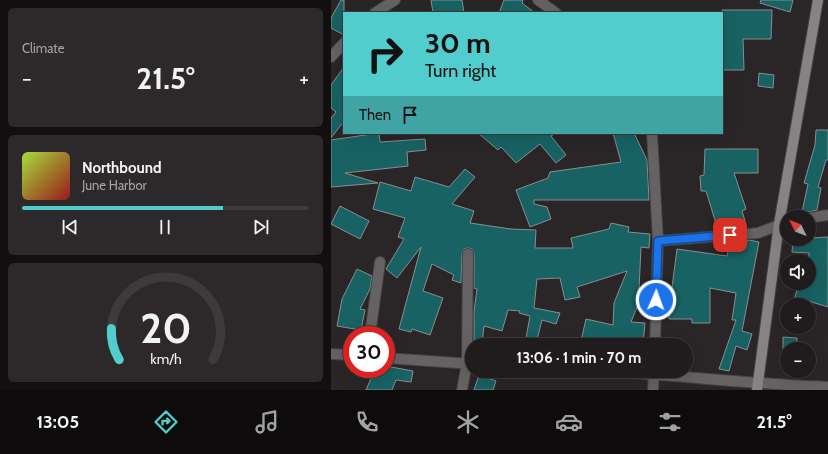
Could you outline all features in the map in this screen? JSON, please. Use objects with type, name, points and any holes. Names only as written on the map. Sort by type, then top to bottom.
[{"type":"main road","points":[[785,210],[818,0]]},
{"type":"main road","points":[[758,387],[780,243]]},
{"type":"street","points":[[377,12],[395,0]]},
{"type":"street","points":[[539,0],[555,12]]},
{"type":"street","points":[[331,57],[343,45]]},
{"type":"street","points":[[652,134],[658,241],[655,338]]},
{"type":"street","points":[[816,217],[828,215]]},
{"type":"street","points":[[658,241],[758,234],[780,224]]},
{"type":"street","points":[[467,254],[469,338]]},
{"type":"street","points":[[371,326],[381,262]]},
{"type":"street","points":[[331,354],[343,355]]},
{"type":"street","points":[[395,359],[465,363]]},
{"type":"street","points":[[462,390],[466,378]]},
{"type":"street","points":[[653,390],[654,378]]},
{"type":"street","points":[[693,378],[758,387],[828,388]]},
{"type":"building","points":[[341,0],[344,0],[343,34],[331,28],[331,18]]},
{"type":"building","points":[[431,0],[462,0],[464,12],[433,12]]},
{"type":"building","points":[[504,0],[523,0],[522,3],[534,12],[499,12]]},
{"type":"building","points":[[761,0],[793,0],[790,12],[760,3]]},
{"type":"building","points":[[722,10],[772,10],[771,39],[743,39],[744,70],[723,70]]},
{"type":"building","points":[[343,68],[343,122],[331,138],[331,118],[336,112],[331,108],[331,85]]},
{"type":"building","points":[[759,73],[774,75],[773,88],[758,86]]},
{"type":"building","points":[[816,130],[828,130],[828,160],[826,160],[818,187],[821,188],[817,210],[802,210],[808,184],[804,183],[815,145]]},
{"type":"building","points":[[379,134],[380,142],[425,139],[426,150],[407,152],[408,166],[345,173],[378,183],[331,187],[331,140]]},
{"type":"building","points":[[479,134],[554,134],[551,136],[566,155],[556,163],[540,144],[516,163],[501,147],[498,150]]},
{"type":"building","points":[[613,134],[634,134],[647,160],[649,200],[534,200],[534,204],[547,207],[551,219],[530,227],[516,190],[548,178],[550,172],[621,162]]},
{"type":"building","points":[[705,149],[758,149],[758,173],[734,173],[746,209],[742,211],[745,221],[718,230],[706,191],[701,191],[700,176],[704,175]]},
{"type":"building","points":[[465,169],[475,177],[452,204],[474,211],[470,223],[511,229],[536,230],[535,248],[573,248],[571,238],[609,229],[611,223],[629,227],[628,232],[650,234],[649,248],[641,247],[639,290],[643,292],[631,322],[645,323],[644,338],[582,338],[586,319],[613,325],[614,303],[627,271],[577,287],[580,297],[565,300],[560,278],[537,279],[534,308],[560,313],[556,324],[542,320],[538,338],[526,338],[530,316],[519,313],[520,311],[508,310],[502,331],[484,326],[483,338],[474,338],[474,312],[477,289],[474,288],[474,254],[472,249],[468,248],[464,249],[462,254],[461,283],[452,280],[454,275],[432,264],[423,291],[443,298],[430,335],[412,329],[411,332],[399,329],[421,247],[397,278],[386,269],[404,239],[398,237],[405,218],[373,209],[380,182],[411,191],[415,177],[449,187]]},
{"type":"building","points":[[340,206],[369,221],[360,239],[331,224]]},
{"type":"building","points":[[828,237],[828,307],[816,303],[816,298],[795,297],[797,290],[816,290],[816,254],[792,252],[792,246],[816,246],[816,238]]},
{"type":"building","points":[[749,240],[759,242],[742,331],[752,334],[747,350],[736,346],[729,371],[719,369],[736,320],[732,320],[736,293],[710,288],[710,323],[692,323],[692,319],[669,319],[669,295],[671,295],[677,249],[727,256],[729,245],[744,248],[746,241]]},
{"type":"building","points":[[357,269],[372,276],[370,289],[360,309],[365,310],[362,326],[337,326],[342,299]]},
{"type":"building","points":[[783,337],[797,338],[797,342],[783,342]]},
{"type":"building","points":[[395,368],[413,371],[411,382],[396,380],[392,390],[366,390],[371,378],[395,378]]},
{"type":"building","points":[[478,378],[488,378],[496,381],[493,390],[474,390]]},
{"type":"route","points":[[656,300],[658,241],[730,235]]}]
